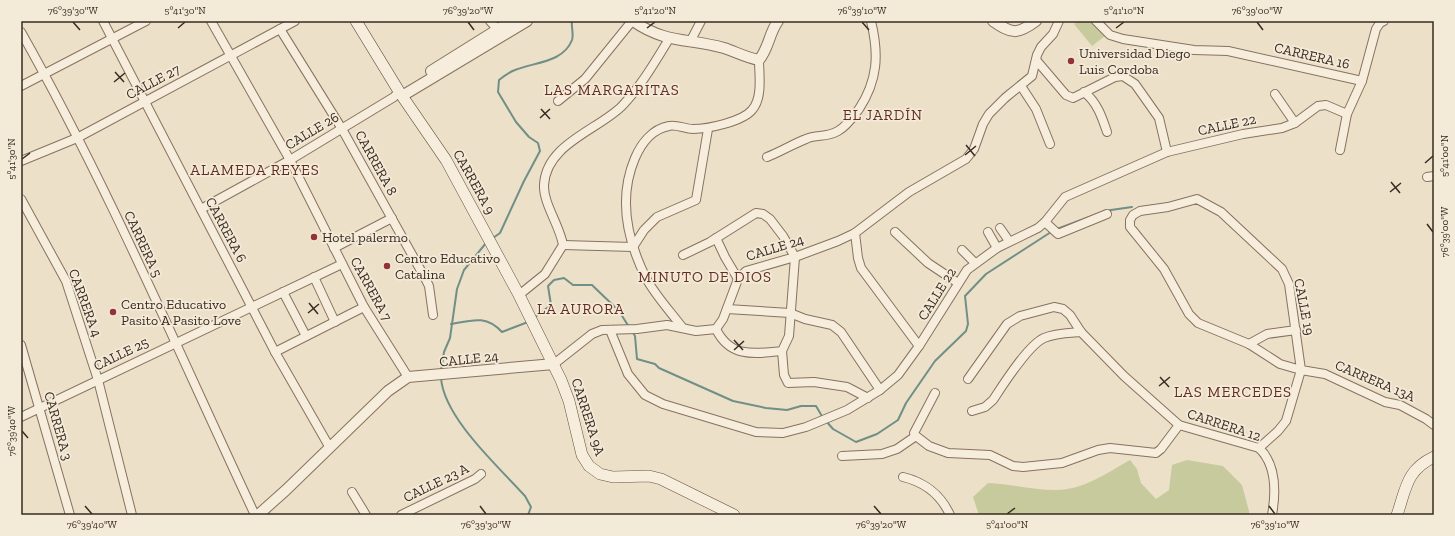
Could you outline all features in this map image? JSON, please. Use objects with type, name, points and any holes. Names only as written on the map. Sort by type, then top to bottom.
[{"type":"main road","name":"CARRERA 9","points":[[356,21],[399,95],[446,160],[490,240],[554,364]]},
{"type":"main road","name":"CARRERA 9A","points":[[554,364],[569,401],[582,455],[589,466],[600,474],[613,477],[649,476],[661,479],[734,515]]},
{"type":"main road","points":[[1397,515],[1410,478],[1417,467],[1434,457]]},
{"type":"street","name":"CARRERA 6","points":[[103,21],[275,352],[330,448]]},
{"type":"street","points":[[21,86],[146,21]]},
{"type":"street","name":"CARRERA 7","points":[[211,21],[290,160],[364,308],[408,377]]},
{"type":"street","name":"CALLE 27","points":[[21,161],[77,138],[295,21]]},
{"type":"street","points":[[490,21],[500,32]]},
{"type":"street","name":"CALLE 26","points":[[500,32],[510,21]]},
{"type":"street","name":"CALLE 26","points":[[200,209],[290,160],[399,95],[500,32],[527,21]]},
{"type":"street","points":[[558,101],[585,79],[633,21],[647,30],[670,39],[724,48],[759,60]]},
{"type":"street","points":[[690,42],[701,21]]},
{"type":"street","points":[[682,327],[653,289],[633,247],[626,208],[627,181],[639,149],[646,139],[669,126],[692,129],[708,129],[744,116],[753,110],[758,96],[759,60],[765,53],[774,26],[778,21]]},
{"type":"street","points":[[767,157],[807,138],[828,136],[839,130],[853,118],[869,93],[876,65],[875,38],[871,21]]},
{"type":"street","points":[[993,21],[1013,32],[1022,30],[1036,21]]},
{"type":"street","name":"CALLE 24","points":[[716,329],[727,309],[738,279],[742,274],[750,269],[795,257],[855,233],[909,192],[966,159],[974,149],[983,124],[989,114],[1005,98],[1032,76],[1037,61],[1037,55],[1041,47],[1053,34],[1059,21]]},
{"type":"street","name":"CARRERA 16","points":[[1096,21],[1110,35],[1123,39],[1194,50],[1228,51],[1362,81]]},
{"type":"street","points":[[1340,150],[1347,114],[1362,81],[1376,29],[1381,22]]},
{"type":"street","name":"CARRERA 8","points":[[280,29],[342,129],[429,286],[433,315]]},
{"type":"street","name":"CARRERA 5","points":[[21,32],[77,138],[255,515]]},
{"type":"street","points":[[519,295],[545,274],[563,245],[561,233],[544,187],[548,167],[563,149],[612,116],[624,104],[649,73],[670,39]]},
{"type":"street","points":[[1037,61],[1066,95],[1073,98],[1115,77],[1123,76],[1135,84],[1159,118],[1167,152]]},
{"type":"street","points":[[1021,86],[1036,109],[1050,144]]},
{"type":"street","points":[[1084,92],[1092,98],[1101,114],[1107,132]]},
{"type":"street","points":[[1275,94],[1295,123]]},
{"type":"street","name":"CALLE 22","points":[[610,330],[628,374],[637,387],[652,399],[756,432],[788,432],[847,410],[880,390],[898,376],[919,346],[967,270],[997,248],[1038,228],[1045,222],[1065,197],[1167,152],[1243,134],[1282,128],[1295,123],[1318,106],[1326,105],[1347,114]]},
{"type":"street","points":[[633,247],[644,230],[657,217],[690,204],[698,198],[699,178],[705,155],[708,129]]},
{"type":"street","name":"CARRERA 4","points":[[21,199],[66,281],[98,380],[132,515]]},
{"type":"street","name":"CALLE 19","points":[[1130,220],[1133,215],[1140,211],[1168,207],[1197,199],[1220,212],[1282,269],[1289,284],[1301,370],[1286,421],[1278,431],[1259,448]]},
{"type":"street","points":[[683,255],[716,238],[751,216],[763,214],[774,223],[795,257],[789,336],[782,352],[784,375],[788,383],[814,382],[847,387],[868,398]]},
{"type":"street","points":[[1045,222],[1058,234],[1107,214]]},
{"type":"street","points":[[334,248],[392,218]]},
{"type":"street","name":"CARRERA 13A","points":[[1130,220],[1130,228],[1164,269],[1189,314],[1198,323],[1248,344],[1280,364],[1301,370],[1325,374],[1342,380],[1385,402],[1400,405],[1434,425]]},
{"type":"street","points":[[1000,228],[1009,241]]},
{"type":"street","points":[[895,232],[928,263],[958,283]]},
{"type":"street","points":[[988,232],[997,248]]},
{"type":"street","points":[[855,233],[858,258],[861,268],[919,346]]},
{"type":"street","points":[[716,238],[738,279]]},
{"type":"street","points":[[563,245],[633,247]]},
{"type":"street","points":[[962,250],[975,263]]},
{"type":"street","name":"CALLE 25","points":[[21,417],[174,342],[342,264]]},
{"type":"street","points":[[314,277],[335,322]]},
{"type":"street","points":[[283,292],[306,336]]},
{"type":"street","name":"CARRERA 12","points":[[968,380],[1006,324],[1026,314],[1054,307],[1063,309],[1070,315],[1081,332],[1124,376],[1179,425],[1259,448],[1271,466],[1275,488],[1272,515]]},
{"type":"street","points":[[275,352],[364,308]]},
{"type":"street","points":[[727,309],[790,313],[805,319],[832,325],[841,332],[880,390]]},
{"type":"street","points":[[554,364],[592,334],[602,330],[633,329],[667,325],[696,331],[716,329],[724,343],[732,349],[761,353],[782,352]]},
{"type":"street","points":[[1248,344],[1267,334],[1296,330]]},
{"type":"street","points":[[972,411],[985,406],[993,400],[1033,345],[1043,338],[1054,334],[1081,332]]},
{"type":"street","name":"CARRERA 3","points":[[21,345],[70,515]]},
{"type":"street","name":"CALLE 24","points":[[408,377],[446,375],[554,364]]},
{"type":"street","points":[[258,515],[330,448],[388,391],[408,377]]},
{"type":"street","points":[[913,437],[935,392]]},
{"type":"street","points":[[842,456],[882,454],[897,449],[913,437],[918,436],[929,446],[948,454],[990,455],[1013,466],[1023,467],[1062,463],[1098,450],[1110,448],[1156,453],[1161,449],[1179,425]]},
{"type":"street","name":"CALLE 23 A","points":[[401,515],[475,479],[481,474]]},
{"type":"street","points":[[903,477],[915,480],[929,488],[942,500],[950,515]]},
{"type":"street","points":[[352,492],[366,515]]},
{"type":"green space","points":[[1078,21],[1092,21],[1105,36],[1092,46],[1074,24]]},
{"type":"green space","points":[[1130,460],[1137,469],[1141,483],[1156,499],[1169,490],[1172,465],[1187,460],[1223,466],[1242,485],[1249,515],[979,515],[973,497],[988,483],[1047,490],[1076,487],[1104,475]]},
{"type":"waterway","points":[[493,238],[500,233],[524,181],[540,151],[538,143],[529,137],[516,122],[498,92],[499,80],[513,71],[547,61],[562,53],[568,48],[572,40],[572,21]]},
{"type":"waterway","points":[[1104,211],[1132,207]]},
{"type":"waterway","points":[[1057,229],[1100,213]]},
{"type":"waterway","points":[[826,421],[833,429],[856,442],[877,434],[898,420],[906,403],[935,361],[966,331],[968,324],[965,296],[986,274],[1051,232]]},
{"type":"waterway","points":[[441,371],[444,352],[450,338],[457,289],[464,270],[486,243]]},
{"type":"waterway","points":[[535,317],[551,305],[548,286],[554,280],[564,278],[573,285],[592,285],[619,311],[629,327]]},
{"type":"waterway","points":[[451,324],[479,320],[490,323],[502,332],[528,322]]},
{"type":"waterway","points":[[632,331],[635,336],[637,359],[655,364],[659,368],[733,401],[766,408],[787,410],[801,406],[816,406],[823,418]]},
{"type":"waterway","points":[[441,378],[444,393],[462,425],[487,456],[525,496],[531,507],[528,515]]},
{"type":"place","name":"Universidad Diego Luis Cordoba","points":[[1071,61]]},
{"type":"place","name":"Hotel palermo","points":[[314,237]]},
{"type":"place","name":"Centro Educativo Catalina","points":[[387,266]]},
{"type":"place","name":"Centro Educativo Pasito A Pasito Love","points":[[113,312]]},
{"type":"district","name":"LAS MARGARITAS","points":[[612,90]]},
{"type":"district","name":"EL JARDÍN","points":[[883,115]]},
{"type":"district","name":"ALAMEDA REYES","points":[[255,170]]},
{"type":"district","name":"MINUTO DE DIOS","points":[[705,277]]},
{"type":"district","name":"LA AURORA","points":[[581,309]]},
{"type":"district","name":"LAS MERCEDES","points":[[1233,392]]}]
